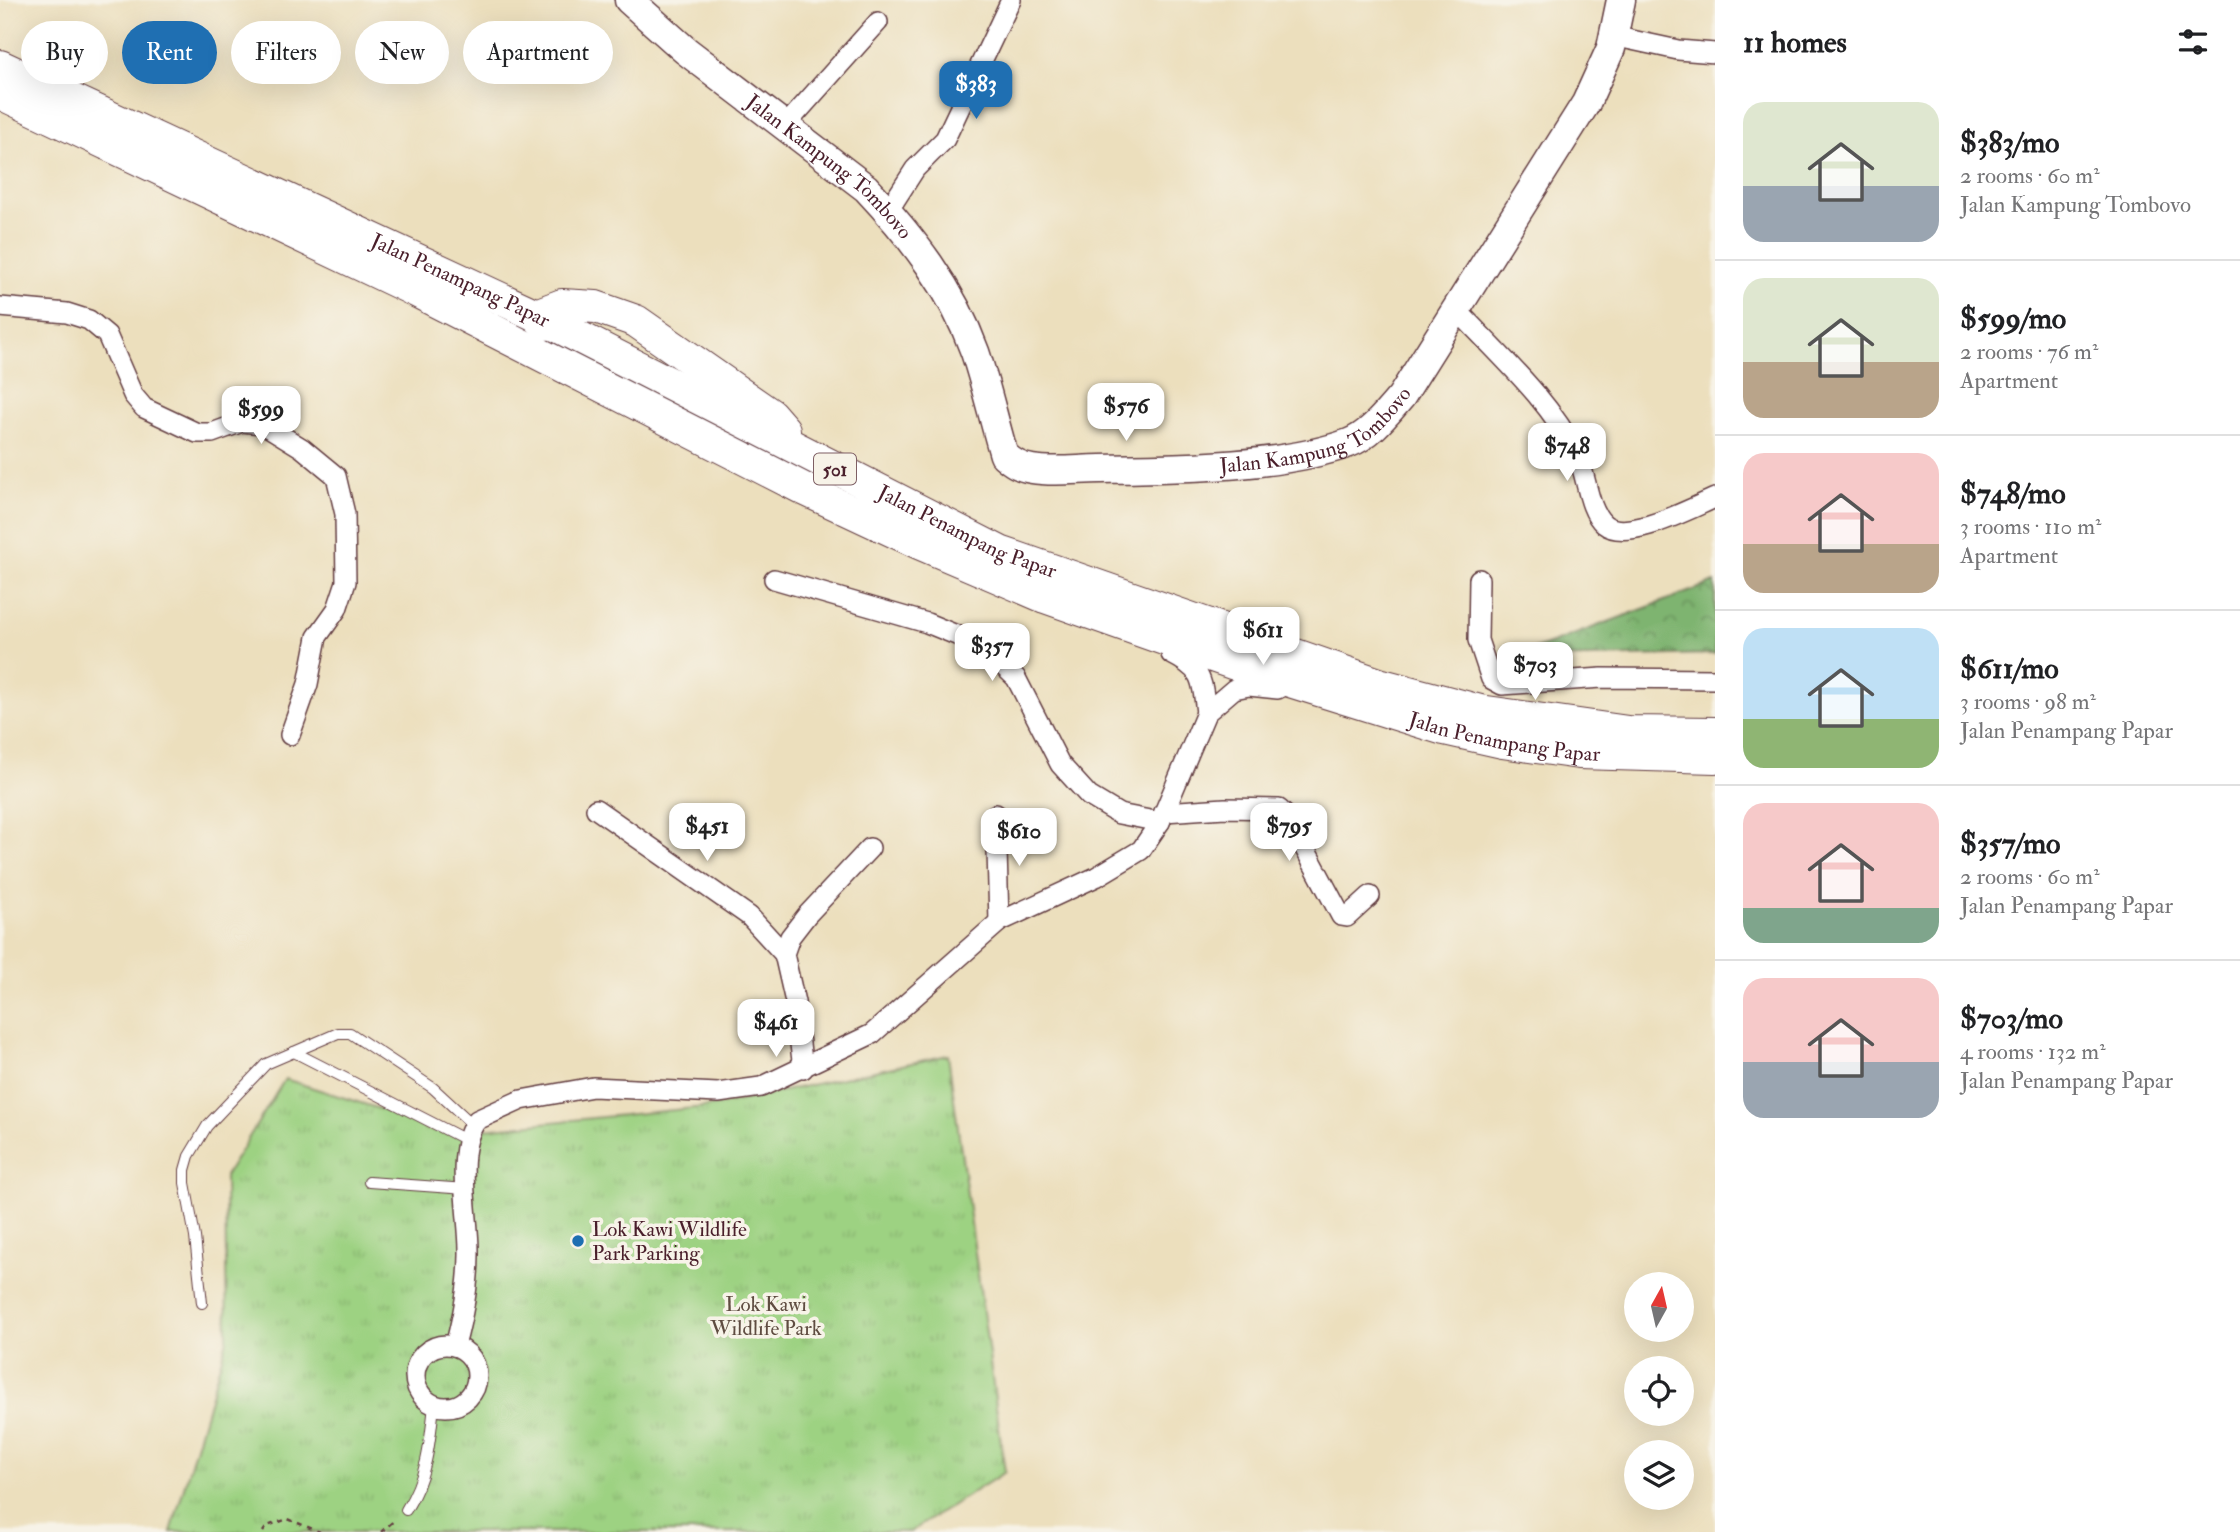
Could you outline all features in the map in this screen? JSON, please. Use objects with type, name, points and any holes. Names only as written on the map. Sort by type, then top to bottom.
[{"type":"main road","name":"Jalan Penampang Papar","points":[[0,66],[536,315],[1000,552],[1382,685],[1480,710],[1628,732],[1715,733]]},
{"type":"main road","name":"Jalan Penampang Papar","points":[[0,93],[416,291],[647,411],[919,544],[1103,617],[1341,698],[1444,729],[1502,742],[1579,753],[1715,757]]},
{"type":"main road","points":[[647,411],[583,359],[536,315],[562,305],[596,307],[636,321],[771,415],[803,452]]},
{"type":"street","name":"Jalan Kampung Tombovo","points":[[629,0],[685,50],[866,188],[888,211],[925,255],[954,304],[975,352],[1004,455],[1015,465],[1033,470],[1247,461],[1325,451],[1353,441],[1381,420],[1401,397],[1458,311],[1586,103],[1605,63],[1621,0]]},
{"type":"street","points":[[888,211],[915,169],[945,139],[1012,0]]},
{"type":"street","points":[[785,126],[878,22]]},
{"type":"street","points":[[1613,36],[1678,50],[1715,53]]},
{"type":"street","points":[[0,307],[67,313],[89,320],[107,335],[133,395],[144,408],[197,433],[212,433],[242,422],[263,424],[302,448],[336,476],[345,514],[346,582],[337,609],[317,637],[308,684],[290,735]]},
{"type":"street","points":[[1458,311],[1562,428],[1584,469],[1594,508],[1605,524],[1622,530],[1646,527],[1715,498]]},
{"type":"street","points":[[774,579],[927,623],[971,642],[999,661],[1016,678],[1060,764],[1089,796],[1119,814],[1162,817],[1225,808],[1279,809],[1289,819],[1341,916],[1347,917],[1370,896]]},
{"type":"street","points":[[1479,579],[1478,640],[1491,679],[1502,685],[1602,678],[1715,679]]},
{"type":"street","points":[[1103,617],[1135,637],[1189,663],[1202,680],[1206,713]]},
{"type":"street","points":[[455,1346],[467,1289],[470,1254],[464,1160],[470,1133],[483,1115],[521,1100],[593,1087],[718,1093],[761,1087],[803,1069],[872,1034],[999,922],[1123,863],[1141,850],[1162,817],[1206,713],[1234,689],[1250,686],[1341,698]]},
{"type":"street","points":[[596,809],[748,916],[784,954],[795,1002],[803,1069]]},
{"type":"street","points":[[996,814],[999,922]]},
{"type":"street","points":[[784,954],[790,937],[807,915],[870,848]]},
{"type":"street","points":[[439,1345],[455,1346],[470,1355],[477,1370],[476,1387],[466,1401],[451,1407],[434,1405],[421,1396],[415,1381],[416,1366],[425,1353],[439,1345]]},
{"type":"lane","points":[[202,1303],[195,1237],[185,1182],[189,1156],[207,1126],[229,1100],[266,1065],[338,1032],[350,1033],[433,1088],[470,1133]]},
{"type":"lane","points":[[294,1052],[470,1133]]},
{"type":"lane","points":[[369,1182],[466,1189]]},
{"type":"lane","points":[[406,1510],[419,1490],[428,1457],[434,1405]]},
{"type":"path","points":[[381,1532],[406,1510]]},
{"type":"path","points":[[263,1532],[267,1526],[288,1518],[320,1532]]},
{"type":"green space","points":[[1715,582],[1715,654],[1509,659]]},
{"type":"green space","name":"Lok Kawi Wildlife Park","points":[[948,1055],[1005,1472],[910,1532],[171,1532],[227,1340],[225,1176],[285,1079],[452,1132],[715,1106]]},
{"type":"place","name":"Lok Kawi Wildlife Park Parking","points":[[578,1241]]}]
